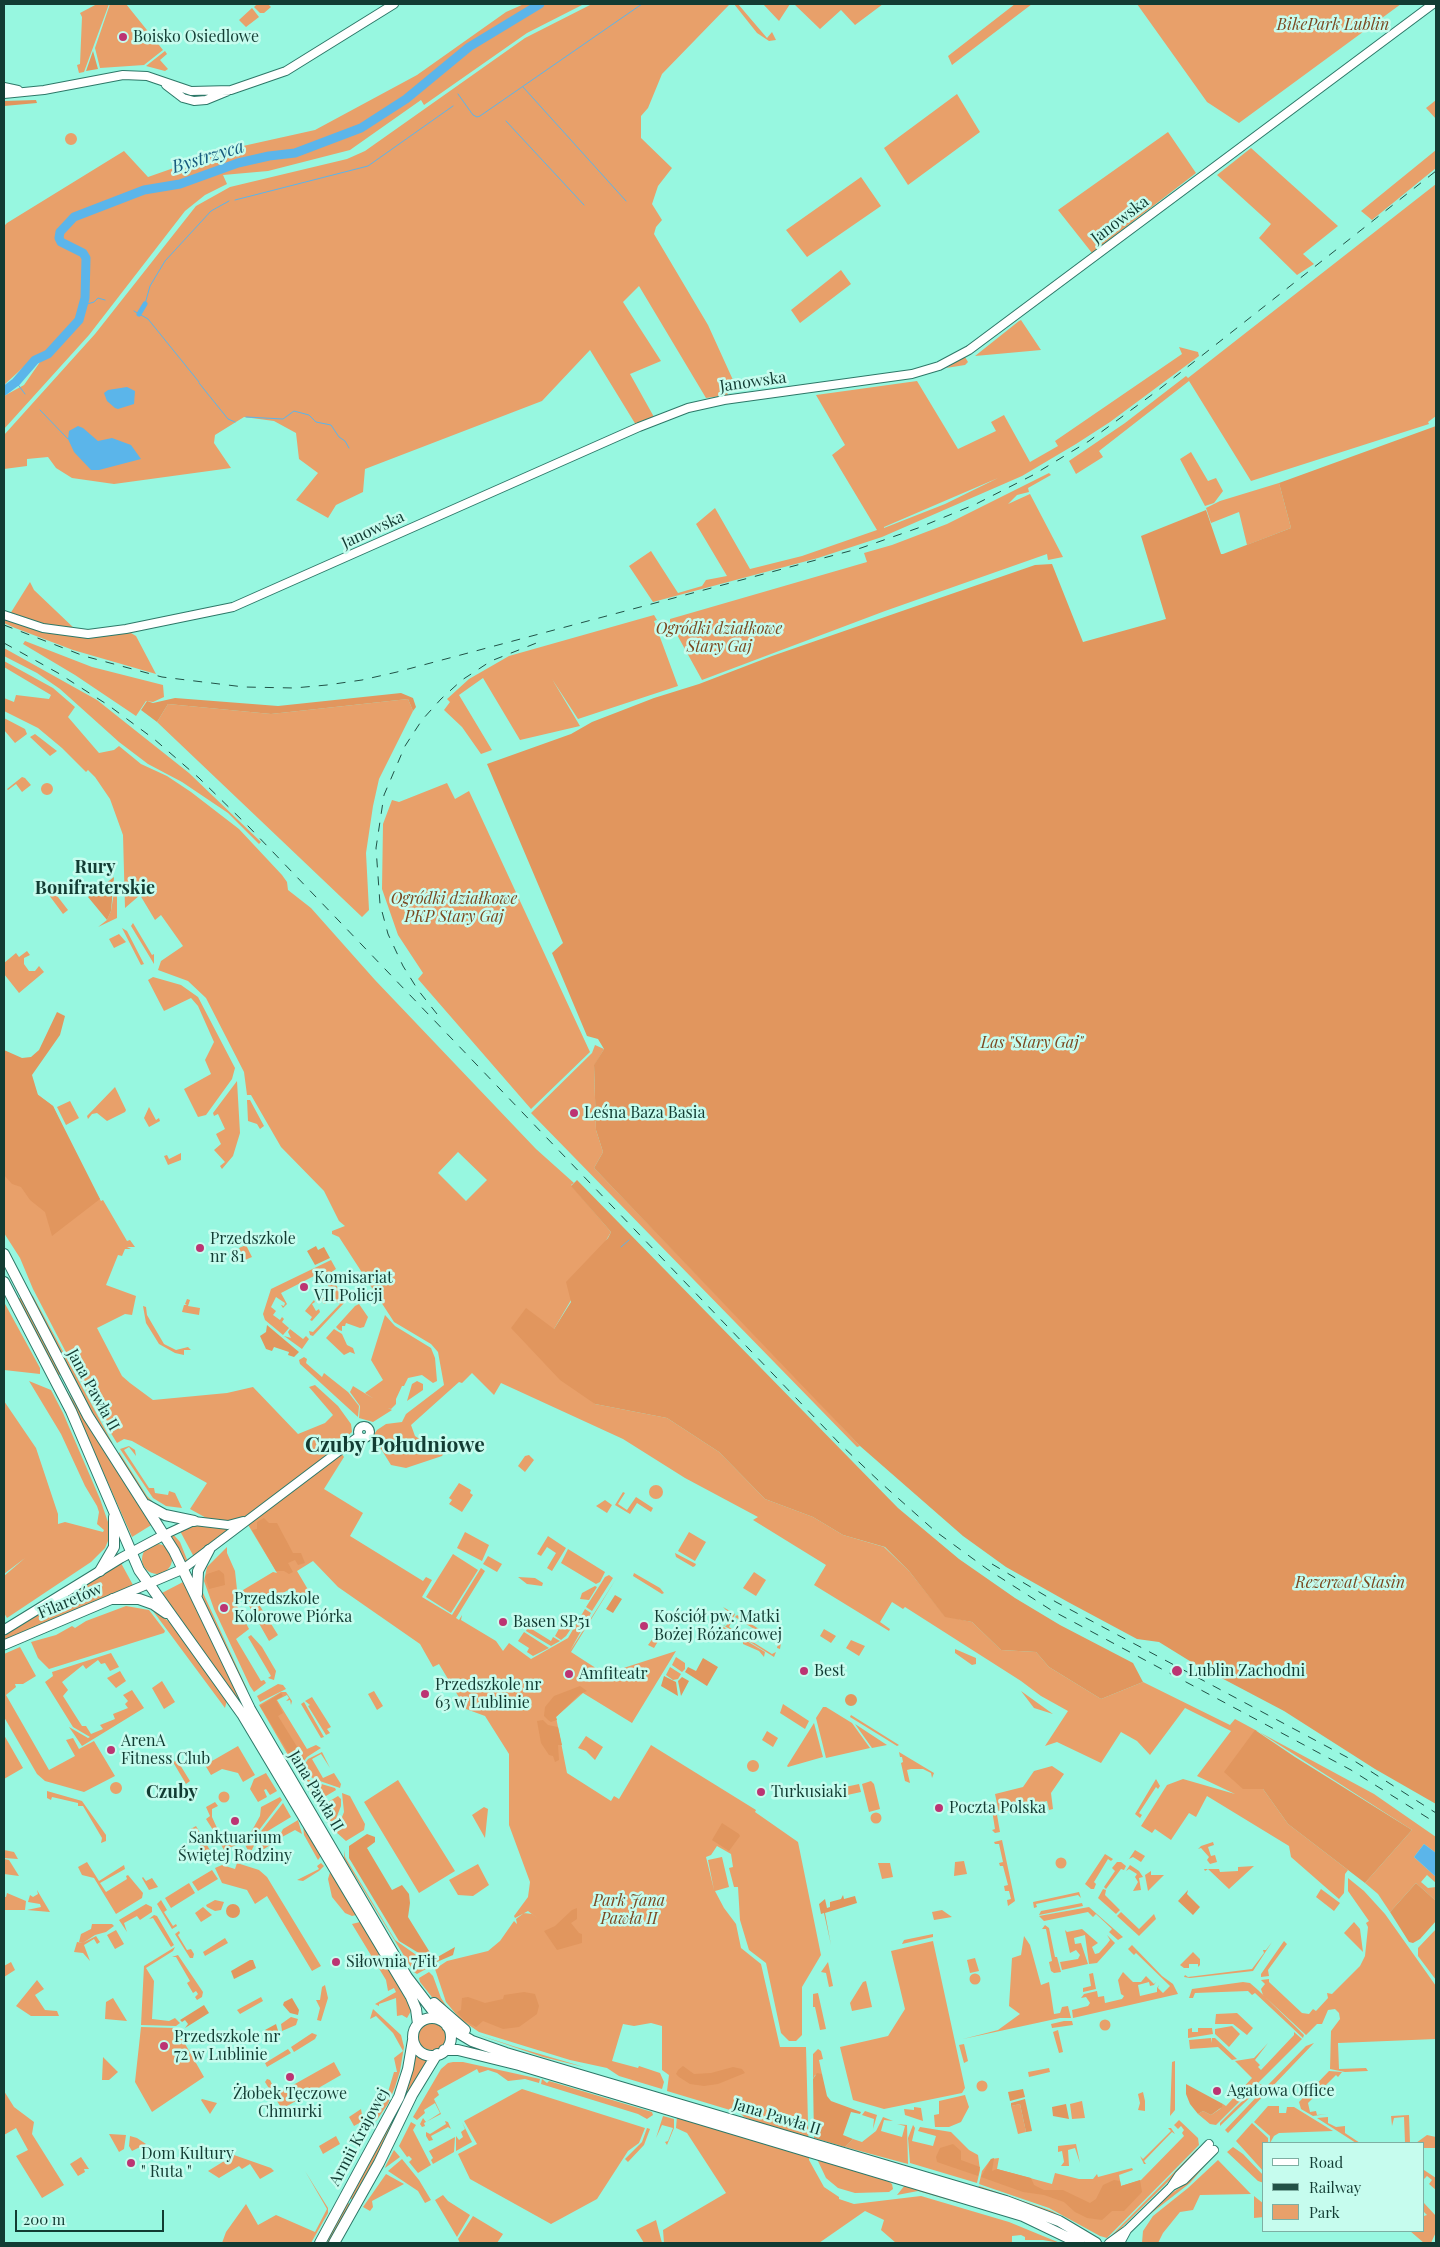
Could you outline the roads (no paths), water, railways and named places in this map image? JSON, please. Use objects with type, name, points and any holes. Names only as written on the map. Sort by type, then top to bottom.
[{"type":"main road","name":"Jana Pawła II","points":[[4,1254],[88,1416],[164,1534],[198,1600],[245,1701],[299,1800]]},
{"type":"main road","name":"Jana Pawła II","points":[[4,1282],[71,1411],[132,1552],[148,1584],[232,1698],[299,1800],[411,1997],[416,2009],[418,2024]]},
{"type":"main road","points":[[146,1504],[165,1514],[194,1521]]},
{"type":"main road","points":[[100,1571],[114,1547],[114,1508]]},
{"type":"main road","name":"Filaretów","points":[[4,1630],[164,1534]]},
{"type":"main road","points":[[198,1600],[198,1571],[209,1550]]},
{"type":"main road","name":"Filaretów","points":[[4,1645],[182,1569]]},
{"type":"main road","points":[[113,1599],[131,1598],[149,1602],[177,1622]]},
{"type":"main road","name":"Jana Pawła II","points":[[314,1825],[377,1923],[416,1991],[443,2023],[477,2043],[554,2065],[758,2132]]},
{"type":"main road","points":[[377,1923],[428,1996],[457,2025],[474,2036],[531,2054],[554,2065]]},
{"type":"main road","points":[[428,2018],[443,2023],[450,2039],[441,2052],[422,2052],[413,2040],[413,2033],[418,2024],[428,2018]]},
{"type":"main road","name":"Armii Krajowej","points":[[320,2243],[399,2097],[408,2069],[413,2040]]},
{"type":"main road","name":"Jana Pawła II","points":[[441,2052],[458,2050],[519,2065],[758,2132],[1023,2216],[1079,2243]]},
{"type":"main road","name":"Armii Krajowej","points":[[334,2243],[379,2163],[412,2095],[441,2052]]},
{"type":"main road","points":[[379,2163],[390,2150],[430,2076],[443,2058],[452,2056],[499,2065],[519,2065]]},
{"type":"main road","name":"Jana Pawła II","points":[[838,2156],[1025,2207],[1059,2221],[1096,2243]]},
{"type":"street","points":[[4,94],[30,92],[123,75],[142,75],[162,82],[179,95],[191,101],[206,100],[286,72],[394,4]]},
{"type":"street","name":"Janowska","points":[[4,615],[43,628],[88,634],[126,629],[233,607],[630,431],[688,408],[724,400],[912,374],[938,366],[979,343],[1433,4]]},
{"type":"street","points":[[4,87],[30,92]]},
{"type":"street","points":[[182,1569],[359,1436]]},
{"type":"street","points":[[164,1534],[194,1521],[228,1525],[247,1519]]},
{"type":"street","points":[[1110,2243],[1127,2230],[1171,2187],[1184,2180],[1211,2147]]},
{"type":"street","points":[[1120,2243],[1127,2230]]},
{"type":"water","points":[[127,387],[135,391],[134,404],[118,409],[107,401],[104,393],[108,390]]},
{"type":"water","points":[[78,426],[98,441],[112,438],[131,445],[141,459],[99,470],[91,470],[74,452],[68,439],[69,431]]},
{"type":"water","points":[[1424,1844],[1436,1853],[1436,1877],[1414,1857]]},
{"type":"waterway","name":"Bystrzyca","points":[[4,391],[16,382],[35,360],[48,354],[79,320],[85,298],[86,258],[83,253],[61,242],[59,238],[60,232],[74,217],[144,190],[180,184],[238,163],[269,156],[295,153],[361,128],[406,99],[469,47],[540,4]]},
{"type":"waterway","points":[[458,94],[473,115],[480,116],[642,4]]},
{"type":"waterway","points":[[523,87],[626,201]]},
{"type":"waterway","points":[[235,200],[368,166],[453,106]]},
{"type":"waterway","points":[[506,121],[584,205]]},
{"type":"waterway","points":[[145,304],[150,286],[165,261],[211,211],[229,201]]},
{"type":"waterway","points":[[84,305],[94,302],[98,298],[105,300]]},
{"type":"waterway","points":[[139,314],[145,304]]},
{"type":"waterway","points":[[134,311],[148,319],[199,382]]},
{"type":"waterway","points":[[16,382],[25,394]]},
{"type":"waterway","points":[[199,383],[228,419],[235,422]]},
{"type":"waterway","points":[[40,410],[68,439]]},
{"type":"waterway","points":[[246,417],[283,419],[294,411],[309,415],[316,422],[331,425],[349,448]]},
{"type":"waterway","points":[[621,1247],[629,1240]]},
{"type":"railway","points":[[4,625],[84,656],[162,677],[244,687],[294,688],[362,680],[397,672],[861,548],[918,528],[976,504],[1033,475],[1089,441],[1157,391],[1436,171]]},
{"type":"railway","points":[[437,1014],[418,990],[403,966],[388,934],[380,904],[376,848],[384,795],[405,746],[422,720],[441,699],[462,680],[491,661],[539,642]]},
{"type":"railway","points":[[4,643],[58,673],[108,705],[154,739],[199,778],[248,826],[841,1445],[935,1531],[987,1569],[1051,1610],[1351,1770],[1436,1823]]},
{"type":"railway","points":[[992,1564],[1056,1602],[1356,1762],[1436,1813]]},
{"type":"place","name":"Boisko Osiedlowe","points":[[123,37]]},
{"type":"place","name":"Leśna Baza Basia","points":[[574,1113]]},
{"type":"place","name":"Przedszkole nr 81","points":[[200,1248]]},
{"type":"place","name":"Komisariat VII Policji","points":[[304,1287]]},
{"type":"place","name":"Przedszkole Kolorowe Piórka","points":[[224,1608]]},
{"type":"place","name":"Basen SP51","points":[[503,1622]]},
{"type":"place","name":"Kościół pw. Matki Bożej Różańcowej","points":[[644,1626]]},
{"type":"place","name":"Best","points":[[804,1671]]},
{"type":"place","name":"Lublin Zachodni","points":[[1177,1671]]},
{"type":"place","name":"Amfiteatr","points":[[569,1674]]},
{"type":"place","name":"Przedszkole nr 63 w Lublinie","points":[[425,1694]]},
{"type":"place","name":"ArenA Fitness Club","points":[[111,1750]]},
{"type":"place","name":"Turkusiaki","points":[[761,1792]]},
{"type":"place","name":"Poczta Polska","points":[[939,1808]]},
{"type":"place","name":"Sanktuarium Świętej Rodziny","points":[[235,1821]]},
{"type":"place","name":"Siłownia 7Fit","points":[[336,1962]]},
{"type":"place","name":"Przedszkole nr 72 w Lublinie","points":[[164,2046]]},
{"type":"place","name":"Żłobek Tęczowe Chmurki","points":[[290,2077]]},
{"type":"place","name":"Agatowa Office","points":[[1217,2091]]},
{"type":"place","name":"Dom Kultury \" Ruta \"","points":[[131,2163]]},
{"type":"district","name":"Rury Bonifraterskie","points":[[95,878]]},
{"type":"district","name":"Czuby Południowe","points":[[395,1445]]},
{"type":"district","name":"Czuby","points":[[172,1792]]},
{"type":"park label","name":"BikePark Lublin","points":[[1333,25]]},
{"type":"park label","name":"Ogródki działkowe Stary Gaj","points":[[719,638]]},
{"type":"park label","name":"Ogródki działkowe PKP Stary Gaj","points":[[454,908]]},
{"type":"park label","name":"Las \"Stary Gaj\"","points":[[1032,1043]]},
{"type":"park label","name":"Rezerwat Stasin","points":[[1350,1583]]},
{"type":"park label","name":"Park Jana Pawła II","points":[[629,1910]]}]
